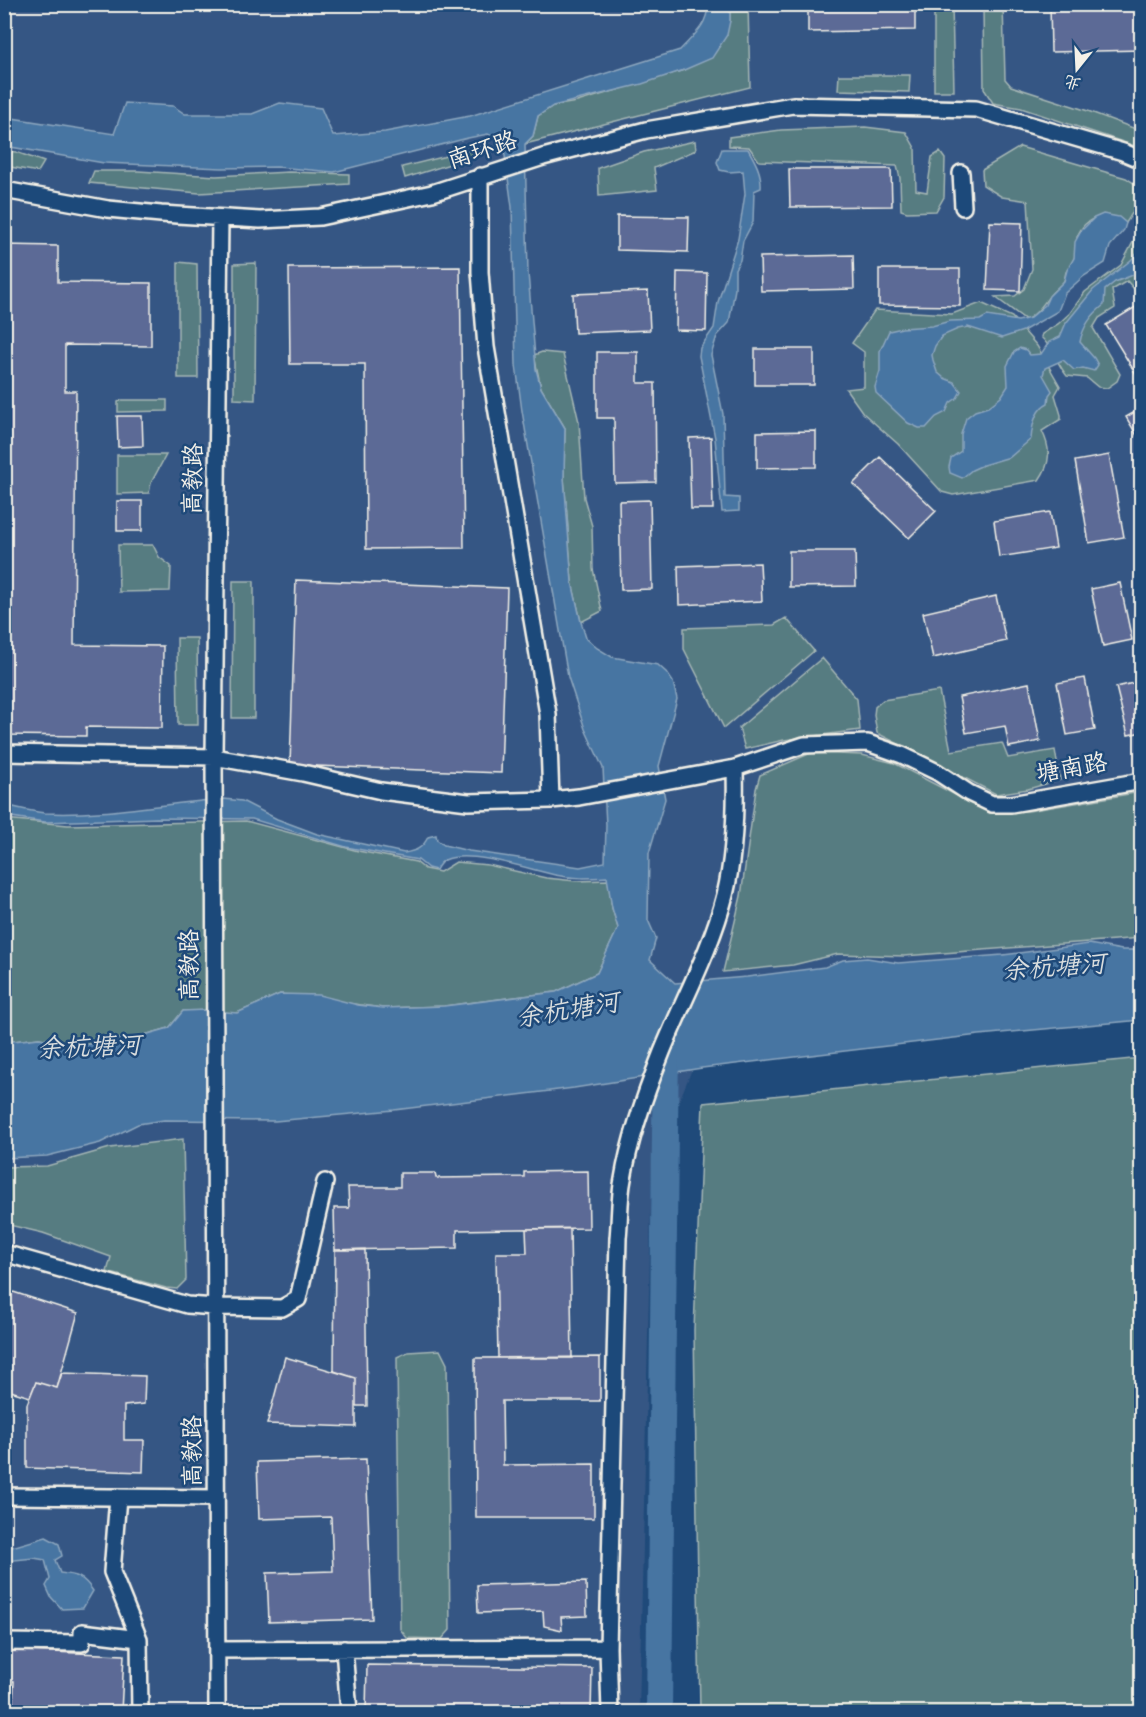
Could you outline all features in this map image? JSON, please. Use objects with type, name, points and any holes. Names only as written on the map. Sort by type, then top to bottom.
[{"type":"street","name":"南环路","points":[[4,190],[108,209],[260,220],[320,217],[432,193],[543,157],[646,130],[793,105],[976,109],[1123,152],[1142,160]]},
{"type":"street","points":[[961,173],[963,207]]},
{"type":"street","points":[[485,175],[480,272],[486,347],[548,714],[551,800]]},
{"type":"street","name":"高教路","points":[[217,1713],[214,757],[220,218]]},
{"type":"street","name":"塘南路","points":[[4,753],[214,757],[303,773],[381,791],[468,802],[579,797],[735,768],[804,745],[868,743],[902,755],[937,772],[969,793],[992,804],[1011,804],[1142,781]]},
{"type":"street","points":[[610,1713],[608,1648],[618,1238],[622,1179],[635,1130],[662,1053],[702,963],[724,895],[733,849],[736,813],[735,768]]},
{"type":"street","points":[[4,1252],[187,1305],[282,1308],[298,1299],[325,1182]]},
{"type":"street","points":[[4,1496],[216,1498]]},
{"type":"street","points":[[118,1497],[112,1572],[138,1639],[140,1713]]},
{"type":"street","points":[[4,1642],[82,1643],[82,1632],[138,1639]]},
{"type":"street","points":[[217,1650],[608,1648]]},
{"type":"street","points":[[344,1649],[349,1713]]},
{"type":"shaded area","points":[[5,5],[1141,5],[1141,951],[720,1001],[652,1167],[639,1712],[5,1712]]},
{"type":"green space","points":[[730,5],[748,5],[750,87],[525,144],[533,136],[538,116],[553,106],[577,102],[684,70],[730,21]]},
{"type":"green space","points":[[934,5],[952,5],[954,91],[934,91]]},
{"type":"green space","points":[[983,5],[1003,5],[1005,79],[1011,86],[1141,131],[1141,148],[1021,108],[993,103],[984,89]]},
{"type":"green space","points":[[839,75],[910,75],[909,92],[838,90]]},
{"type":"green space","points":[[865,127],[906,132],[915,148],[916,190],[927,192],[932,157],[940,152],[945,159],[944,197],[936,211],[907,212],[901,210],[900,178],[897,166],[759,161],[749,147],[729,146],[729,137],[781,130]]},
{"type":"green space","points":[[695,141],[696,150],[654,168],[657,190],[599,196],[598,168],[644,152]]},
{"type":"green space","points":[[487,146],[492,151],[405,178],[402,167]]},
{"type":"green space","points":[[1020,147],[1126,178],[1141,188],[1141,199],[1126,223],[1112,216],[1105,216],[1086,224],[1077,237],[1075,256],[1064,281],[1052,292],[1037,312],[1026,320],[995,297],[1015,296],[1024,289],[1032,269],[1028,201],[1002,197],[983,185],[982,170]]},
{"type":"green space","points":[[5,151],[16,152],[44,162],[38,172],[5,166]]},
{"type":"green space","points":[[94,171],[138,171],[216,176],[289,172],[349,174],[349,184],[199,193],[89,183]]},
{"type":"green space","points":[[1141,227],[1141,289],[1136,291],[1127,281],[1112,290],[1115,308],[1099,318],[1093,328],[1120,374],[1117,381],[1107,388],[1098,387],[1087,378],[1067,376],[1041,337],[1042,334],[1070,313],[1085,292],[1121,265]]},
{"type":"green space","points":[[178,262],[197,264],[198,378],[178,378]]},
{"type":"green space","points":[[256,263],[255,400],[234,399],[234,264]]},
{"type":"green space","points":[[981,303],[1012,317],[1037,346],[1060,386],[1055,395],[1061,419],[1042,431],[1047,444],[1048,462],[1039,480],[953,495],[942,492],[898,444],[863,413],[846,389],[864,387],[864,352],[852,343],[875,310],[952,314]]},
{"type":"green space","points":[[542,352],[563,354],[579,422],[584,498],[592,526],[593,569],[602,611],[581,622],[572,582],[564,477],[565,428],[541,388],[534,355]]},
{"type":"green space","points":[[122,400],[167,400],[167,411],[118,412],[118,402]]},
{"type":"green space","points":[[117,455],[166,455],[151,483],[149,493],[117,494]]},
{"type":"green space","points":[[118,545],[153,545],[159,557],[171,566],[170,591],[119,592]]},
{"type":"green space","points":[[233,581],[254,581],[254,718],[232,718]]},
{"type":"green space","points":[[786,618],[814,651],[724,728],[684,649],[684,628],[774,625]]},
{"type":"green space","points":[[177,638],[197,638],[198,725],[178,725]]},
{"type":"green space","points":[[822,658],[857,699],[860,730],[784,740],[745,749],[739,728]]},
{"type":"green space","points":[[939,691],[951,751],[1002,743],[1008,758],[1055,750],[1060,780],[1028,789],[996,794],[877,733],[875,707],[883,700]]},
{"type":"green space","points":[[811,753],[862,755],[894,763],[990,813],[1028,811],[1141,792],[1141,938],[904,956],[838,954],[793,965],[723,972],[741,896],[760,775]]},
{"type":"green space","points":[[4,819],[68,825],[246,821],[358,851],[416,862],[425,869],[440,872],[456,862],[488,865],[546,878],[576,881],[608,880],[618,928],[597,973],[556,992],[444,1006],[383,1008],[280,994],[237,1013],[183,1011],[169,1028],[141,1036],[83,1045],[39,1038],[5,1042]]},
{"type":"green space","points":[[1141,1058],[1141,1712],[700,1712],[694,1330],[703,1103]]},
{"type":"green space","points":[[183,1139],[186,1280],[177,1289],[107,1272],[111,1257],[43,1233],[5,1224],[5,1167],[47,1166],[110,1148]]},
{"type":"green space","points":[[440,1350],[447,1364],[450,1630],[442,1639],[407,1638],[400,1629],[397,1357],[408,1352]]},
{"type":"water","name":"余杭塘河","points":[[708,5],[730,5],[727,35],[712,58],[642,84],[553,106],[538,116],[533,136],[525,144],[528,273],[536,369],[541,388],[565,428],[564,477],[572,582],[581,622],[586,638],[612,657],[658,665],[673,682],[677,699],[659,766],[665,799],[649,853],[648,920],[656,938],[650,960],[675,983],[825,967],[843,960],[867,958],[898,963],[1003,955],[1089,944],[1122,950],[1141,950],[1141,1020],[979,1035],[702,1068],[574,1088],[394,1110],[275,1121],[164,1120],[138,1124],[100,1143],[47,1156],[5,1158],[5,1042],[39,1038],[83,1045],[141,1036],[169,1028],[183,1011],[237,1013],[280,994],[319,995],[358,1005],[383,1008],[444,1006],[556,992],[597,973],[618,928],[607,877],[562,876],[499,861],[469,857],[445,860],[436,870],[428,868],[418,860],[346,847],[252,819],[157,818],[45,822],[5,816],[5,805],[40,812],[90,813],[224,799],[242,801],[277,819],[317,834],[404,853],[419,848],[428,837],[436,835],[437,840],[444,845],[469,851],[580,867],[605,862],[603,768],[585,729],[568,677],[522,411],[516,365],[512,207],[504,149],[500,140],[488,134],[334,172],[277,167],[222,168],[104,163],[5,146],[5,117],[114,134],[125,103],[173,106],[185,114],[252,114],[280,103],[321,108],[333,136],[385,132],[470,116],[680,50],[702,25]]},
{"type":"water","points":[[722,149],[748,149],[758,167],[761,188],[754,191],[753,222],[743,241],[740,260],[735,269],[735,289],[729,323],[717,336],[711,355],[723,414],[725,497],[739,498],[739,511],[722,512],[715,438],[699,356],[700,348],[714,328],[718,302],[738,239],[745,194],[743,171],[720,170],[717,162]]},
{"type":"water","points":[[1103,214],[1119,217],[1126,223],[1124,230],[1110,246],[1105,263],[1084,276],[1065,293],[1058,311],[1023,331],[1002,338],[968,327],[942,336],[932,355],[937,372],[954,382],[961,391],[950,403],[946,412],[936,417],[926,428],[919,428],[908,423],[876,393],[875,387],[880,371],[880,351],[889,331],[932,326],[950,321],[980,320],[987,316],[1018,321],[1030,318],[1045,305],[1049,296],[1064,281],[1074,258],[1075,242],[1081,231],[1094,218]]},
{"type":"water","points":[[1141,249],[1141,272],[1115,282],[1105,290],[1104,305],[1091,317],[1083,331],[1080,342],[1098,365],[1094,371],[1083,368],[1074,370],[1063,360],[1045,368],[1043,375],[1052,391],[1048,403],[1040,409],[1035,418],[1031,439],[1010,457],[983,465],[962,478],[950,473],[951,458],[961,451],[961,434],[966,418],[975,411],[988,407],[1001,397],[1008,386],[1007,366],[1014,352],[1020,348],[1026,350],[1030,355],[1041,354],[1049,342],[1060,337],[1066,323],[1093,290],[1131,260]]},
{"type":"water","points":[[46,1537],[59,1544],[62,1556],[55,1560],[60,1573],[79,1577],[93,1591],[83,1608],[62,1609],[51,1597],[46,1586],[50,1579],[45,1560],[34,1558],[5,1561],[5,1549]]},
{"type":"building","points":[[808,4],[915,4],[915,30],[808,32]]},
{"type":"building","points":[[1050,4],[1142,4],[1142,50],[1051,52]]},
{"type":"building","points":[[789,169],[891,169],[892,206],[790,207]]},
{"type":"building","points":[[617,216],[689,217],[688,252],[617,250]]},
{"type":"building","points":[[990,222],[1022,223],[1020,291],[987,290]]},
{"type":"building","points":[[4,245],[58,246],[58,282],[151,283],[151,346],[65,345],[65,391],[76,391],[74,645],[163,646],[162,728],[86,727],[86,736],[4,735]]},
{"type":"building","points":[[853,255],[854,289],[761,291],[760,257]]},
{"type":"building","points":[[460,267],[464,548],[366,549],[365,364],[290,364],[289,268]]},
{"type":"building","points":[[879,269],[960,269],[960,306],[879,305]]},
{"type":"building","points":[[677,272],[707,273],[706,331],[676,330]]},
{"type":"building","points":[[648,291],[650,330],[575,333],[573,294]]},
{"type":"building","points":[[1142,303],[1142,371],[1136,374],[1106,325]]},
{"type":"building","points":[[755,349],[814,349],[814,385],[755,385]]},
{"type":"building","points":[[597,352],[638,352],[638,383],[655,383],[656,482],[615,483],[614,418],[597,418]]},
{"type":"building","points":[[1142,408],[1142,444],[1126,417]]},
{"type":"building","points":[[117,416],[142,416],[143,446],[118,447]]},
{"type":"building","points":[[816,431],[816,467],[757,468],[757,432]]},
{"type":"building","points":[[711,437],[713,509],[691,509],[689,438]]},
{"type":"building","points":[[1109,455],[1124,537],[1089,543],[1075,461]]},
{"type":"building","points":[[880,457],[936,511],[909,538],[853,484]]},
{"type":"building","points":[[650,500],[652,589],[621,590],[619,501]]},
{"type":"building","points":[[117,501],[142,501],[142,531],[117,531]]},
{"type":"building","points":[[1050,512],[1056,548],[999,557],[994,521]]},
{"type":"building","points":[[789,551],[855,551],[856,586],[789,587]]},
{"type":"building","points":[[760,563],[762,601],[679,605],[678,566]]},
{"type":"building","points":[[296,580],[507,588],[501,773],[290,765]]},
{"type":"building","points":[[1120,583],[1132,640],[1103,646],[1091,589]]},
{"type":"building","points":[[996,596],[1006,641],[933,658],[923,613]]},
{"type":"building","points":[[1085,678],[1095,730],[1067,735],[1057,683]]},
{"type":"building","points":[[1142,681],[1142,732],[1128,735],[1116,687]]},
{"type":"building","points":[[1029,683],[1040,741],[1009,747],[1005,726],[966,733],[959,697]]},
{"type":"building","points":[[588,1171],[589,1228],[457,1230],[457,1248],[335,1250],[334,1208],[349,1208],[348,1187],[400,1187],[400,1173],[435,1173],[436,1178],[524,1177],[524,1172]]},
{"type":"building","points":[[526,1229],[570,1229],[572,1358],[498,1358],[496,1253],[527,1253]]},
{"type":"building","points":[[365,1249],[367,1406],[356,1406],[356,1378],[334,1371],[335,1250]]},
{"type":"building","points":[[4,1289],[78,1313],[57,1388],[36,1382],[30,1397],[4,1389]]},
{"type":"building","points":[[285,1357],[356,1378],[356,1427],[267,1424]]},
{"type":"building","points":[[600,1357],[600,1401],[502,1401],[503,1465],[594,1464],[594,1518],[476,1518],[475,1358]]},
{"type":"building","points":[[62,1373],[145,1376],[144,1404],[124,1406],[124,1440],[144,1440],[143,1472],[27,1468],[27,1404],[36,1382],[57,1388]]},
{"type":"building","points":[[366,1459],[372,1619],[269,1622],[267,1573],[333,1571],[331,1517],[259,1519],[257,1462]]},
{"type":"building","points":[[586,1582],[587,1616],[561,1617],[562,1630],[544,1626],[543,1611],[478,1613],[477,1585]]},
{"type":"building","points":[[4,1650],[124,1655],[121,1712],[13,1712],[14,1681],[4,1681]]},
{"type":"building","points":[[367,1665],[592,1668],[591,1712],[366,1712]]},
{"type":"waterway","points":[[659,1712],[666,1038]]}]
